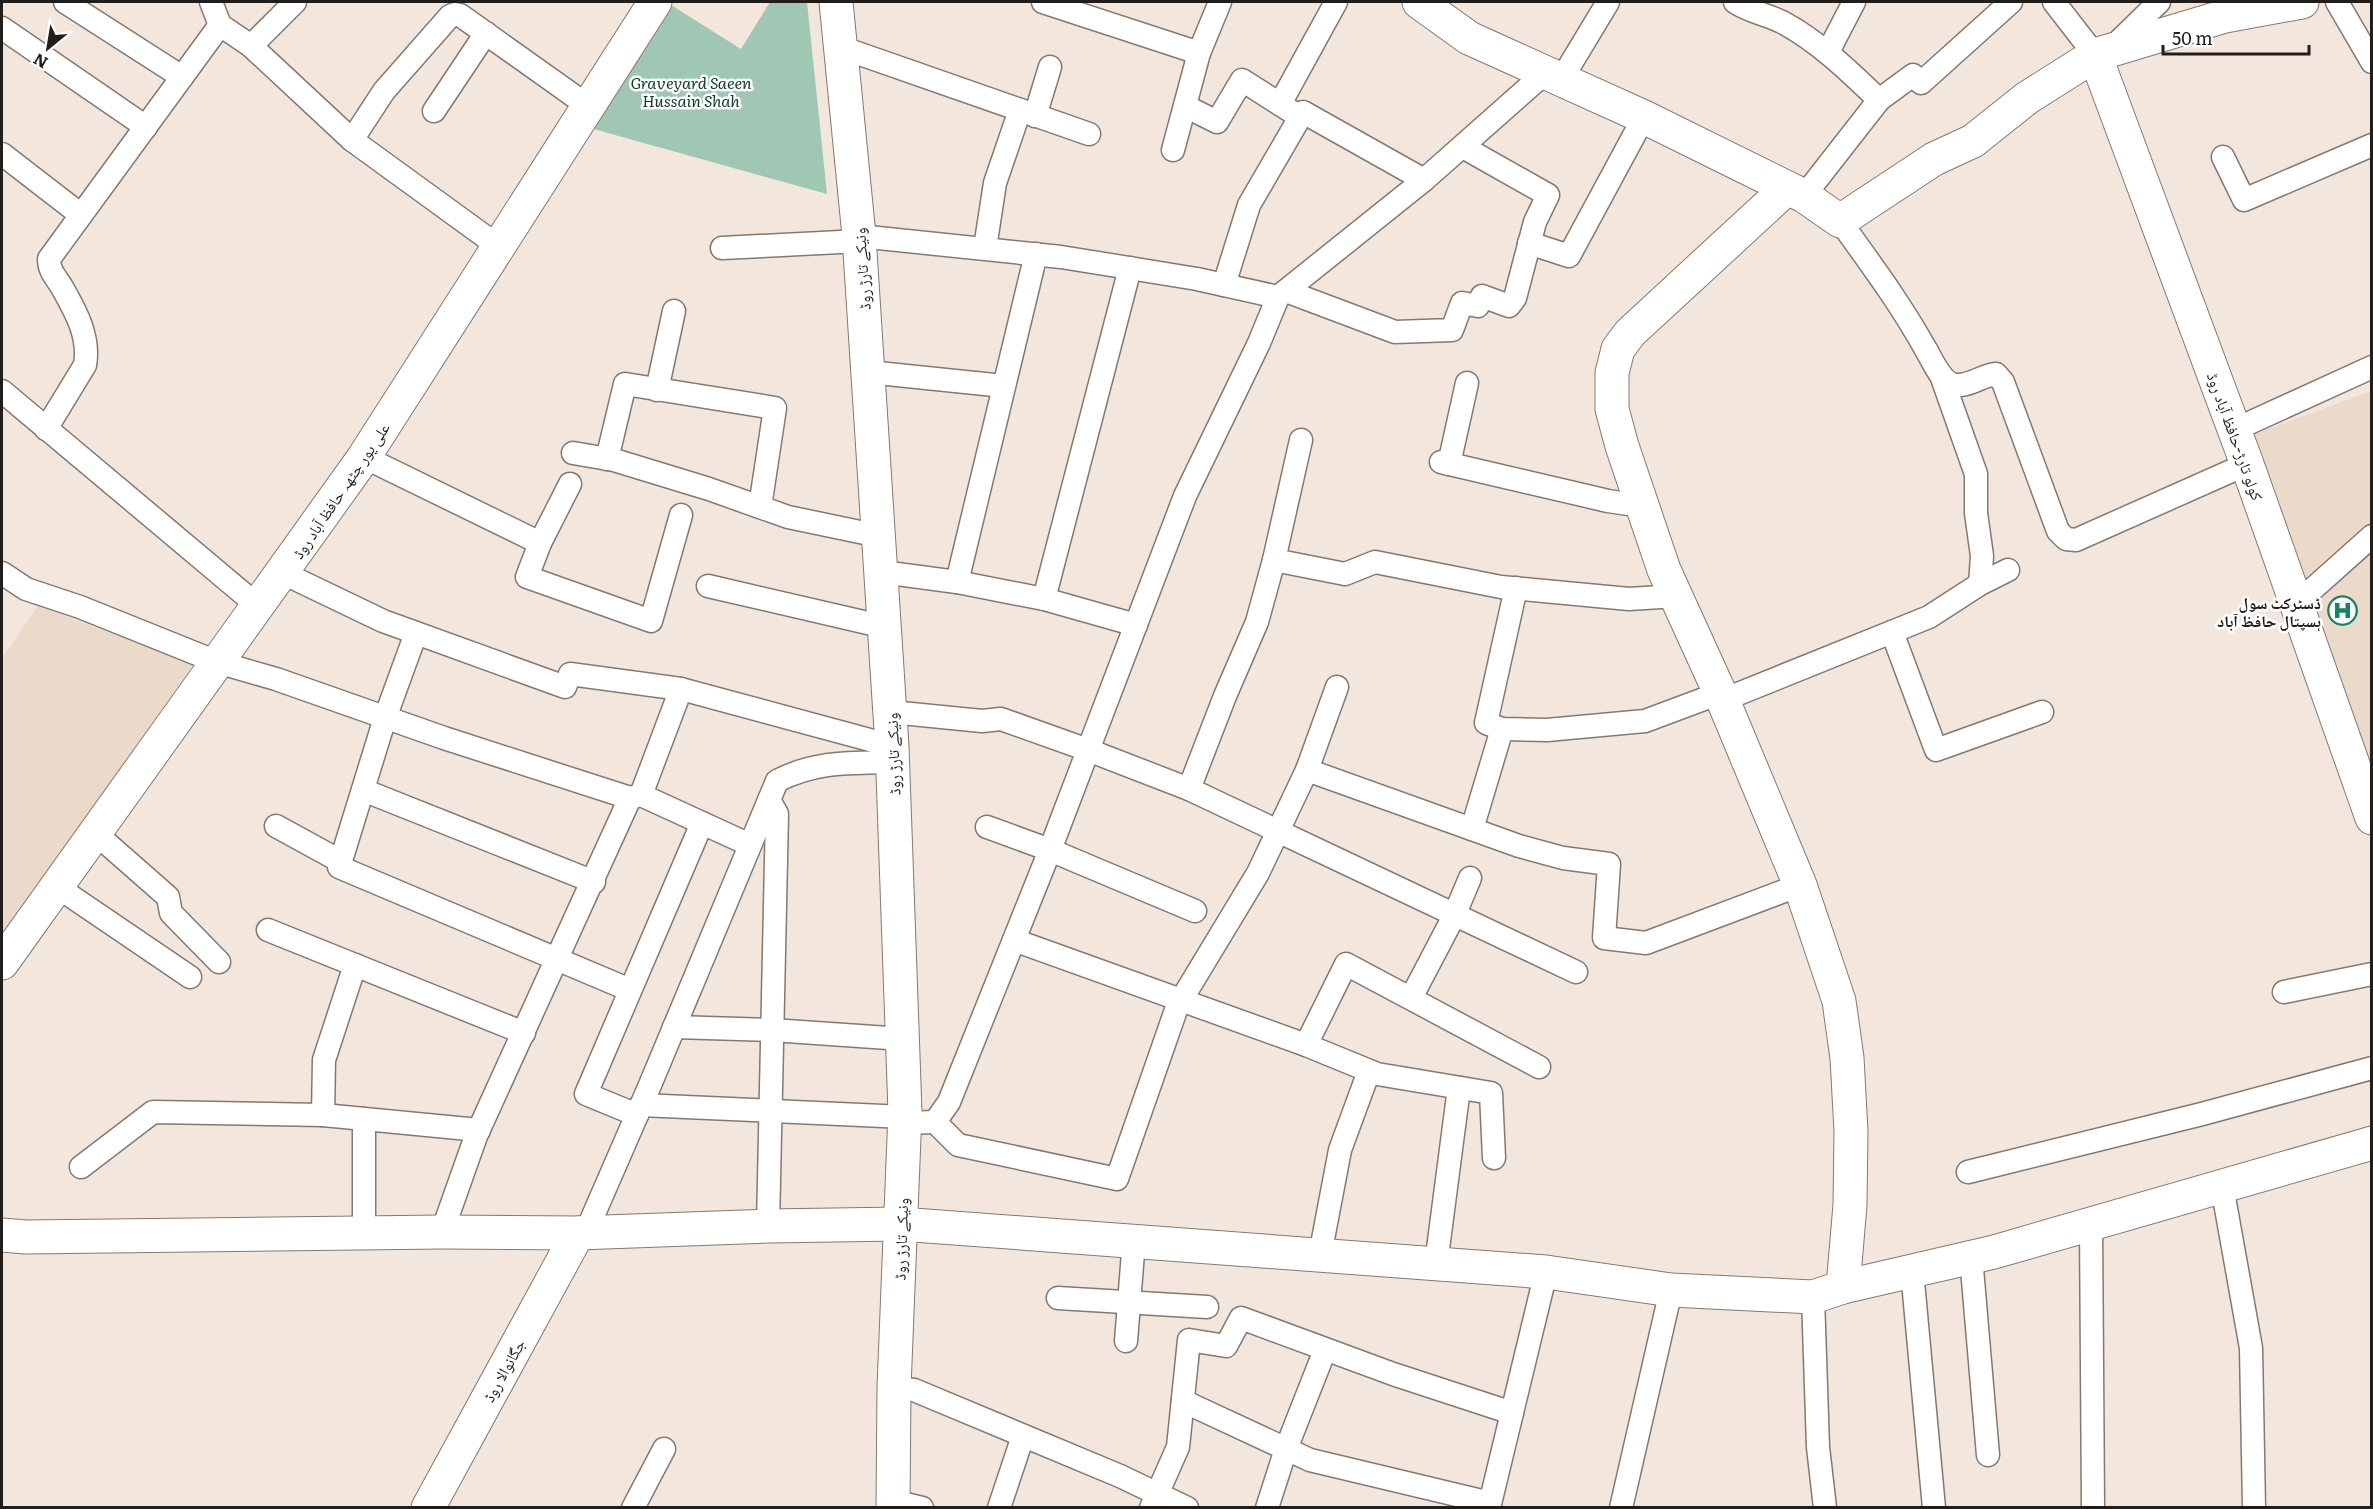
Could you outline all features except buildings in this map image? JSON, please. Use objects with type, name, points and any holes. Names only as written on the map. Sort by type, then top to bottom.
[{"type":"main road","name":"علی پور چٹھہ حافظ آباد روڈ","points":[[2,963],[364,457],[655,2]]},
{"type":"main road","name":"ونیکے تارڑ روڈ","points":[[836,2],[859,239],[891,712],[903,1039],[915,1121],[900,1224],[894,1388],[903,1505]]},
{"type":"main road","points":[[1419,2],[1469,38],[1644,117],[1795,193],[1840,221],[1934,159],[1973,141],[2027,98],[2102,53],[2225,16],[2295,2]]},
{"type":"main road","name":"کولو تارڑ-حافظ آباد روڈ","points":[[2102,53],[2372,818]]},
{"type":"main road","points":[[1795,193],[1630,333],[1617,349],[1612,373],[1612,409],[1622,446],[1664,570],[1722,696],[1800,885],[1839,1000],[1851,1131],[1850,1205],[1828,1292]]},
{"type":"main road","points":[[2,1235],[26,1237],[442,1232],[582,1233],[900,1224],[1546,1272],[1671,1290],[1828,1292],[1971,1257],[2372,1143]]},
{"type":"main road","name":"جگانوالا روڈ","points":[[429,1508],[582,1233]]},
{"type":"street","points":[[65,2],[182,78]]},
{"type":"street","points":[[211,2],[220,25],[251,46],[352,140],[498,246]]},
{"type":"street","points":[[251,46],[295,2]]},
{"type":"street","points":[[1043,2],[1092,9],[1199,52]]},
{"type":"street","points":[[1173,150],[1199,52],[1220,2]]},
{"type":"street","points":[[1280,104],[1336,2]]},
{"type":"street","points":[[915,1121],[949,1102],[1050,850],[1185,496],[1282,294],[1553,77],[1608,2]]},
{"type":"street","points":[[1735,2],[1748,10],[1780,22],[1828,52],[1879,100]]},
{"type":"street","points":[[1828,52],[1854,2]]},
{"type":"street","points":[[1795,193],[1879,100],[1913,75],[1921,83],[2011,2]]},
{"type":"street","points":[[2054,2],[2102,53],[2159,2]]},
{"type":"street","points":[[2337,2],[2372,62]]},
{"type":"street","points":[[352,140],[384,91],[450,16],[455,14],[460,15],[588,106]]},
{"type":"street","points":[[46,429],[85,365],[87,355],[86,339],[62,286],[49,268],[49,259],[220,25]]},
{"type":"street","points":[[2,28],[146,127]]},
{"type":"street","points":[[434,111],[486,33]]},
{"type":"street","points":[[840,47],[1089,134]]},
{"type":"street","points":[[985,248],[995,183],[1050,67]]},
{"type":"street","points":[[1185,106],[1217,122],[1242,80],[1300,117]]},
{"type":"street","points":[[1224,285],[1249,205],[1303,112],[1424,180]]},
{"type":"street","points":[[1529,243],[1569,256],[1644,117]]},
{"type":"street","points":[[2223,157],[2244,200],[2372,145]]},
{"type":"street","points":[[722,248],[859,239],[985,248],[1130,268],[1282,294],[1395,332],[1452,330],[1462,303],[1478,306],[1482,296],[1509,306],[1515,298],[1535,222],[1548,195],[1463,147]]},
{"type":"street","points":[[2,154],[81,215]]},
{"type":"street","points":[[1840,221],[1902,307],[1941,375],[1976,474],[1976,513],[1982,556],[1980,584]]},
{"type":"street","points":[[957,582],[1036,254]]},
{"type":"street","points":[[1044,599],[1130,268]]},
{"type":"street","points":[[657,390],[674,311]]},
{"type":"street","points":[[2234,430],[2372,368]]},
{"type":"street","points":[[868,372],[1004,386]]},
{"type":"street","points":[[1941,375],[1952,384],[1963,385],[1987,375],[1996,374],[2003,382],[2058,531],[2066,539],[2076,540],[2247,464]]},
{"type":"street","points":[[1467,383],[1445,463],[1608,501],[1642,506]]},
{"type":"street","points":[[607,459],[625,384],[775,408],[760,507]]},
{"type":"street","points":[[2,392],[258,606]]},
{"type":"street","points":[[1189,789],[1257,622],[1274,560],[1301,440]]},
{"type":"street","points":[[573,453],[607,459],[709,489],[788,517],[879,537]]},
{"type":"street","points":[[364,457],[540,543]]},
{"type":"street","points":[[570,484],[540,543],[527,577],[651,621],[681,516]]},
{"type":"street","points":[[2296,604],[2372,536]]},
{"type":"street","points":[[1274,560],[1345,574],[1375,562],[1516,588],[1629,599],[1676,596]]},
{"type":"street","points":[[1516,588],[1486,723],[1502,729],[1546,730],[1645,721],[1722,696],[1929,617],[1980,584],[2008,570]]},
{"type":"street","points":[[882,572],[957,582],[1044,599],[1136,625]]},
{"type":"street","points":[[283,573],[383,621],[565,687],[570,674],[681,689],[892,754]]},
{"type":"street","points":[[3,577],[26,589],[80,607],[217,662],[276,679],[385,717],[636,797],[750,845]]},
{"type":"street","points":[[708,586],[885,627]]},
{"type":"street","points":[[1892,632],[1936,750],[2042,712]]},
{"type":"street","points":[[416,633],[385,717],[339,867],[630,990]]},
{"type":"street","points":[[702,823],[586,1094],[639,1110],[770,1112],[915,1121],[958,1145],[1117,1179],[1182,999],[1258,873],[1307,770],[1337,687]]},
{"type":"street","points":[[442,1232],[479,1130],[636,797],[681,689]]},
{"type":"street","points":[[891,712],[982,721],[1001,719],[1088,750],[1189,789],[1576,972]]},
{"type":"street","points":[[1472,829],[1502,729]]},
{"type":"street","points":[[582,1233],[639,1110],[777,781],[793,773],[826,764],[892,754]]},
{"type":"street","points":[[1307,770],[1519,846],[1563,858],[1609,864],[1604,938],[1646,943],[1800,885]]},
{"type":"street","points":[[363,789],[594,882]]},
{"type":"street","points":[[768,1226],[777,814],[769,800]]},
{"type":"street","points":[[276,826],[340,861]]},
{"type":"street","points":[[987,827],[1050,850],[1195,911]]},
{"type":"street","points":[[94,832],[168,897],[171,913],[219,962]]},
{"type":"street","points":[[1411,998],[1454,916],[1470,878]]},
{"type":"street","points":[[56,885],[190,977]]},
{"type":"street","points":[[268,930],[524,1033]]},
{"type":"street","points":[[1014,940],[1182,999],[1369,1071],[1491,1093],[1494,1158]]},
{"type":"street","points":[[1306,1045],[1346,964],[1539,1066]]},
{"type":"street","points":[[323,1115],[324,1060],[355,965]]},
{"type":"street","points":[[2284,992],[2372,974]]},
{"type":"street","points":[[674,1027],[772,1030],[903,1039]]},
{"type":"street","points":[[1968,1172],[2202,1114],[2372,1068]]},
{"type":"street","points":[[1320,1255],[1340,1150],[1369,1071]]},
{"type":"street","points":[[1436,1264],[1459,1088]]},
{"type":"street","points":[[81,1167],[153,1112],[323,1115],[479,1130]]},
{"type":"street","points":[[364,1119],[364,1233]]},
{"type":"street","points":[[2222,1186],[2251,1348],[2254,1508]]},
{"type":"street","points":[[2091,1224],[2093,1508]]},
{"type":"street","points":[[1126,1341],[1134,1240]]},
{"type":"street","points":[[1971,1257],[1988,1455]]},
{"type":"street","points":[[1912,1271],[1934,1508]]},
{"type":"street","points":[[1183,1401],[1310,1460],[1490,1505],[1546,1272]]},
{"type":"street","points":[[1622,1508],[1671,1290]]},
{"type":"street","points":[[1825,1508],[1818,1448],[1828,1292]]},
{"type":"street","points":[[1058,1298],[1207,1307]]},
{"type":"street","points":[[1154,1500],[1178,1447],[1189,1340],[1226,1346],[1241,1318],[1325,1350],[1512,1413]]},
{"type":"street","points":[[1267,1508],[1286,1449],[1325,1350]]},
{"type":"street","points":[[894,1388],[914,1390],[1023,1436],[1154,1500],[1187,1508]]},
{"type":"street","points":[[999,1508],[1023,1436]]},
{"type":"street","points":[[633,1508],[664,1449]]},
{"type":"shaded area","name":"ڈسٹرکٹ سول ہسپتال حافظ آباد","points":[[2371,391],[2371,788],[2252,435]]},
{"type":"shaded area","points":[[38,606],[193,664],[2,937],[2,658]]},
{"type":"green space","name":"Graveyard Saeen Hussain Shah","points":[[770,2],[807,2],[827,194],[590,128],[671,5],[741,49]]},
{"type":"place","name":"ڈسٹرکٹ سول ہسپتال حافظ آباد","points":[[2342,611]]}]
